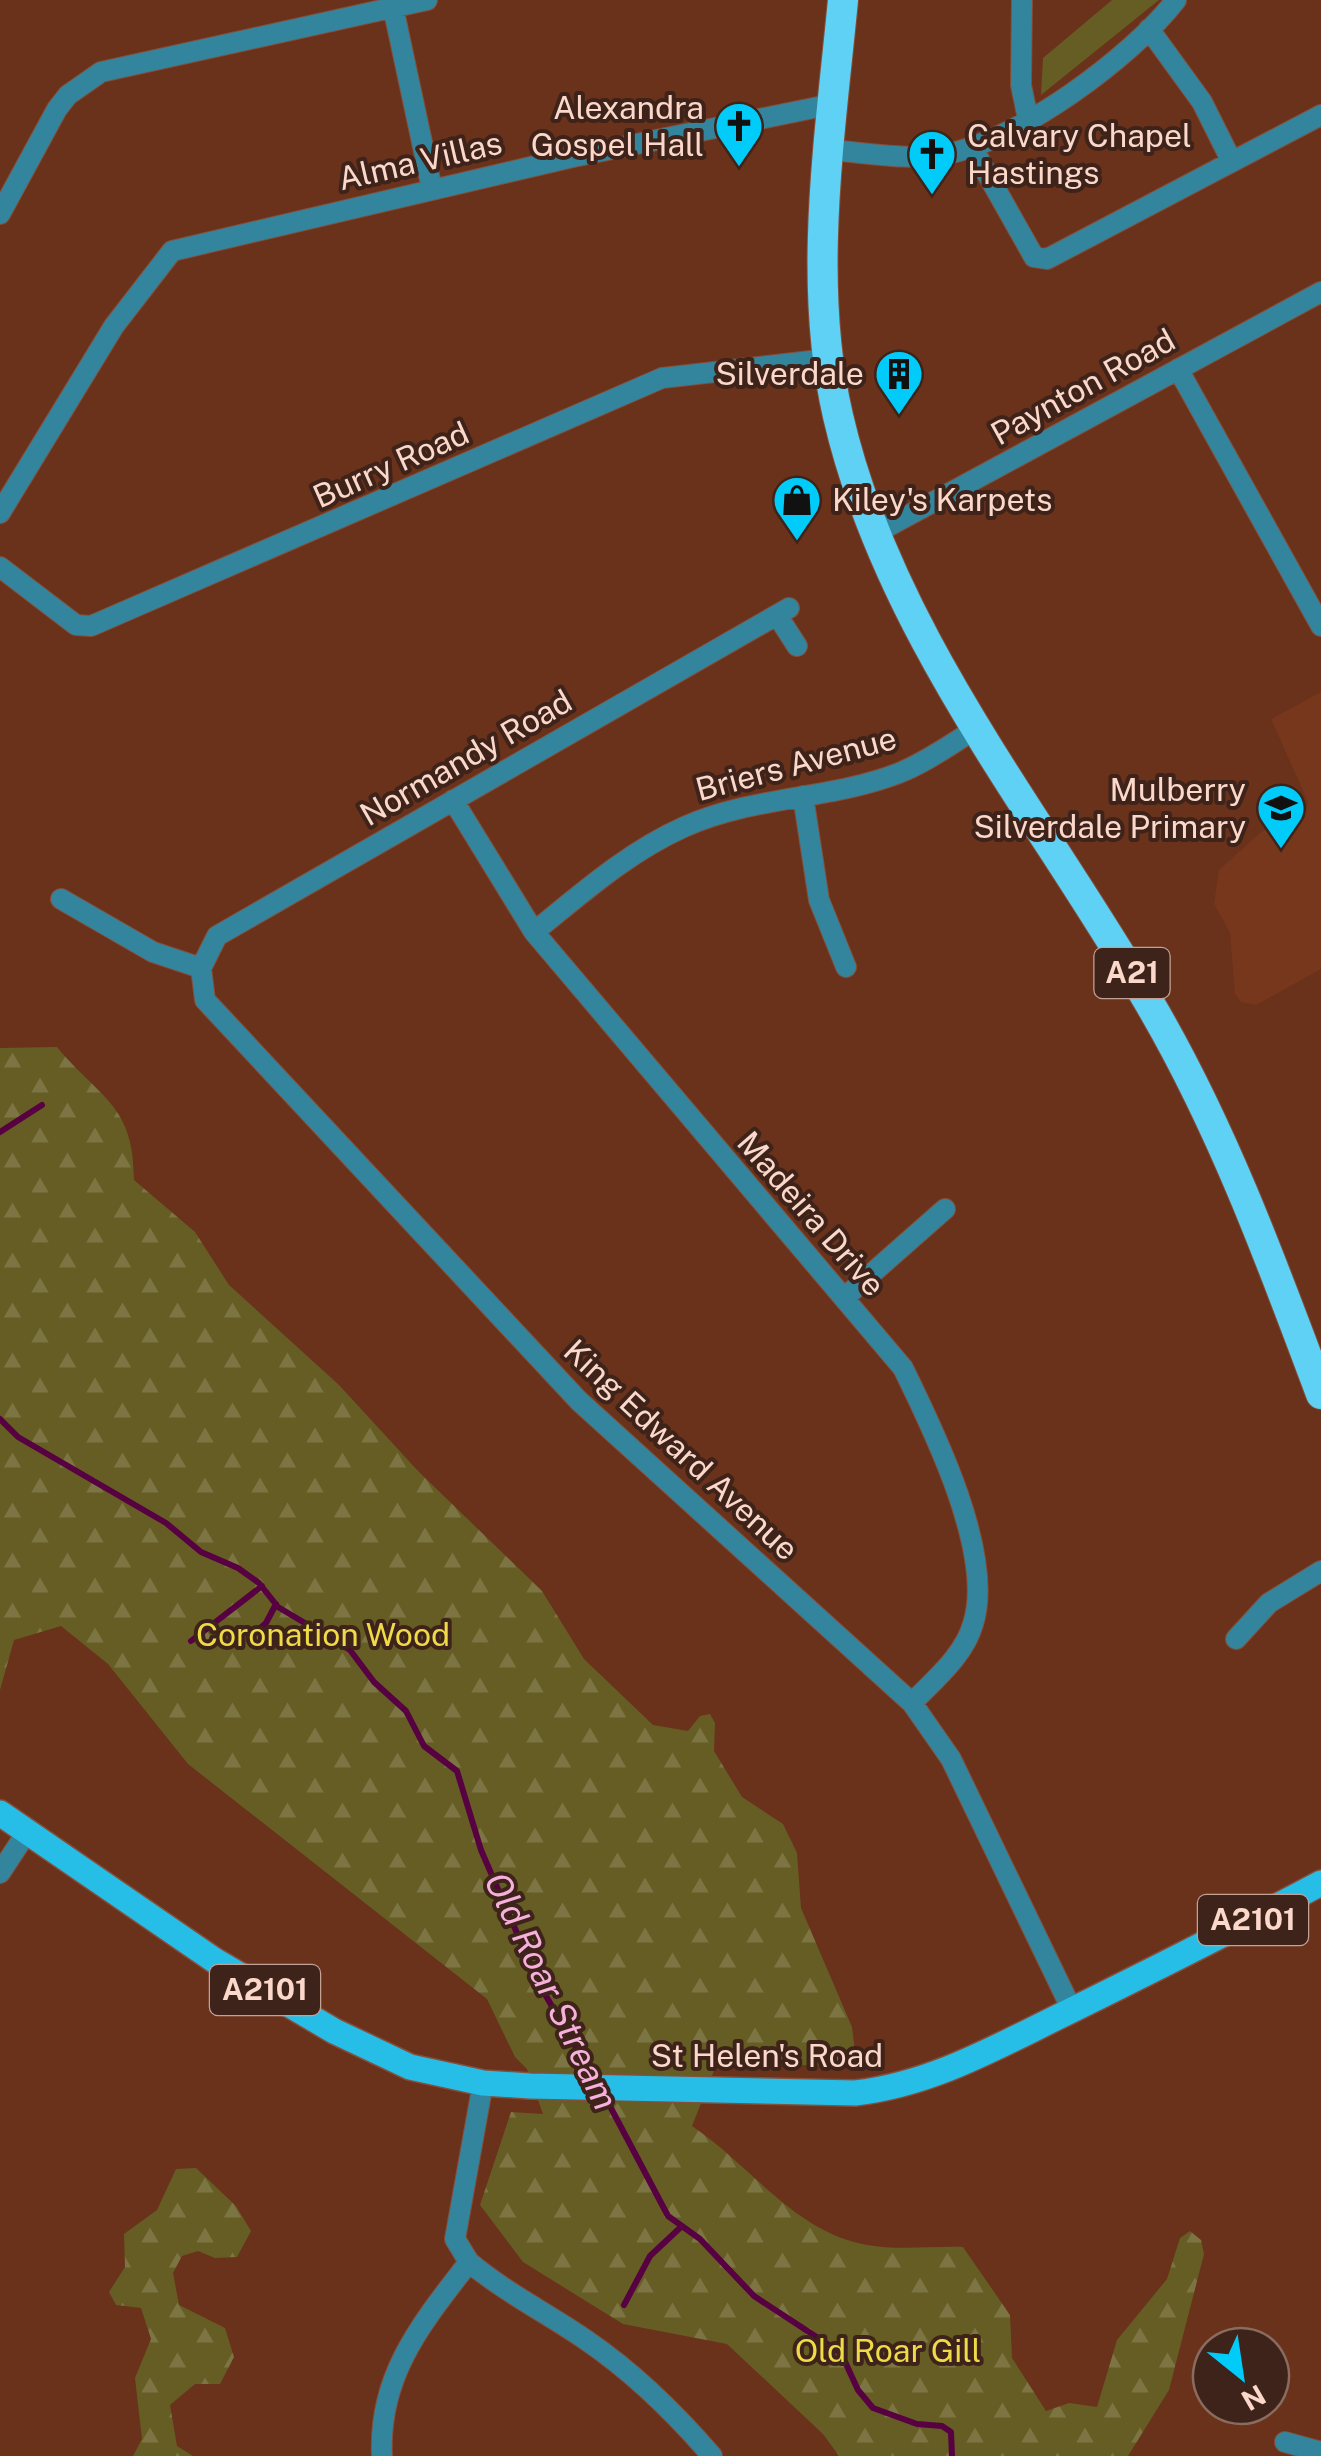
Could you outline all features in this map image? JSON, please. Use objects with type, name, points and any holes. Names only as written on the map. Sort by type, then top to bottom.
[{"type":"highway","name":"A21","points":[[843,0],[824,250],[828,358],[838,416],[874,534],[892,577],[979,726],[1186,1066],[1248,1200],[1321,1394]]},
{"type":"main road","name":"St Helen's Road","points":[[0,1813],[214,1960],[334,2031],[410,2067],[483,2082],[530,2086],[854,2092],[904,2087],[968,2062],[1321,1883]]},
{"type":"street","points":[[0,214],[58,109],[68,95],[101,72],[427,0]]},
{"type":"street","points":[[1022,0],[1021,85],[1028,119]]},
{"type":"street","points":[[830,150],[902,156],[972,148],[1028,119],[1149,30],[1176,0]]},
{"type":"street","points":[[393,7],[432,189]]},
{"type":"street","points":[[1149,30],[1202,102],[1232,162]]},
{"type":"street","name":"Alma Villas","points":[[0,513],[114,326],[172,251],[432,189],[833,104]]},
{"type":"street","points":[[972,148],[1034,257],[1047,258],[1321,115]]},
{"type":"street","name":"Paynton Road","points":[[874,534],[1321,292]]},
{"type":"street","name":"Burry Road","points":[[0,567],[76,626],[91,626],[662,378],[828,358]]},
{"type":"street","points":[[1178,370],[1321,626]]},
{"type":"street","name":"Normandy Road","points":[[202,968],[217,936],[783,612],[797,646]]},
{"type":"street","name":"Briers Avenue","points":[[534,932],[638,852],[686,826],[747,805],[803,796],[900,772],[979,726]]},
{"type":"street","points":[[803,796],[819,900],[846,967]]},
{"type":"street","name":"Madeira Drive","points":[[453,800],[534,932],[903,1368],[933,1428],[981,1585],[973,1627],[950,1665],[912,1703]]},
{"type":"street","points":[[61,899],[153,952],[202,968]]},
{"type":"street","name":"King Edward Avenue","points":[[202,968],[205,1000],[579,1401],[912,1703],[951,1759],[1072,2010]]},
{"type":"street","points":[[844,1298],[945,1209]]},
{"type":"street","points":[[1236,1638],[1269,1604],[1321,1571]]},
{"type":"street","points":[[0,1873],[27,1832]]},
{"type":"street","points":[[483,2082],[455,2238],[469,2262],[514,2298],[586,2340],[661,2402],[712,2456]]},
{"type":"street","points":[[382,2456],[383,2410],[391,2378],[405,2348],[469,2262]]},
{"type":"shaded area","name":"Mulberry Silverdale Primary","points":[[1321,692],[1321,969],[1256,1005],[1241,1002],[1235,994],[1230,933],[1214,904],[1219,870],[1261,832],[1306,811],[1308,802],[1271,719]]},
{"type":"green space","points":[[1112,0],[1159,0],[1041,95],[1043,58]]},
{"type":"green space","name":"Coronation Wood","points":[[57,1047],[121,1118],[128,1134],[134,1180],[195,1232],[229,1285],[339,1385],[418,1471],[542,1591],[584,1659],[653,1725],[688,1731],[700,1716],[710,1714],[715,1723],[714,1751],[742,1797],[783,1824],[797,1853],[801,1908],[852,2027],[855,2052],[844,2066],[717,2063],[692,2126],[792,2210],[837,2236],[886,2247],[963,2247],[1010,2315],[1012,2358],[1046,2411],[1069,2403],[1097,2407],[1117,2340],[1167,2279],[1180,2238],[1190,2231],[1201,2240],[1204,2254],[1169,2390],[1128,2456],[839,2456],[823,2434],[727,2344],[623,2324],[523,2262],[480,2205],[511,2112],[543,2114],[527,2069],[515,2057],[487,1999],[188,1764],[108,1664],[61,1626],[14,1640],[0,1690],[0,1048]]},
{"type":"green space","points":[[196,2168],[236,2206],[251,2231],[237,2257],[215,2258],[198,2251],[182,2256],[173,2273],[179,2305],[225,2328],[234,2357],[220,2384],[195,2384],[170,2405],[177,2446],[193,2456],[133,2456],[142,2439],[135,2378],[151,2339],[141,2308],[116,2305],[109,2292],[125,2267],[124,2234],[157,2210],[176,2169]]},
{"type":"waterway","points":[[0,1132],[42,1105]]},
{"type":"waterway","name":"Old Roar Stream","points":[[0,1419],[18,1437],[166,1523],[201,1552],[238,1568],[259,1583],[278,1607],[350,1650],[374,1682],[406,1711],[424,1746],[457,1771],[481,1850],[539,1984],[596,2082]]},
{"type":"waterway","points":[[191,1641],[262,1586]]},
{"type":"waterway","points":[[249,1638],[266,1623],[276,1604]]},
{"type":"waterway","name":"Old Roar Stream","points":[[603,2093],[668,2216],[700,2239],[754,2296],[841,2353],[858,2390],[873,2408],[917,2424],[942,2426],[951,2432],[952,2456]]},
{"type":"waterway","points":[[624,2305],[650,2256],[682,2226]]},
{"type":"place","name":"Alexandra Gospel Hall","points":[[739,168]]},
{"type":"place","name":"Calvary Chapel Hastings","points":[[932,196]]},
{"type":"place","name":"Silverdale","points":[[899,416]]},
{"type":"place","name":"Kiley's Karpets","points":[[797,542]]},
{"type":"place","name":"Mulberry Silverdale Primary","points":[[1281,850]]},
{"type":"park label","name":"Old Roar Gill","points":[[888,2351]]}]
